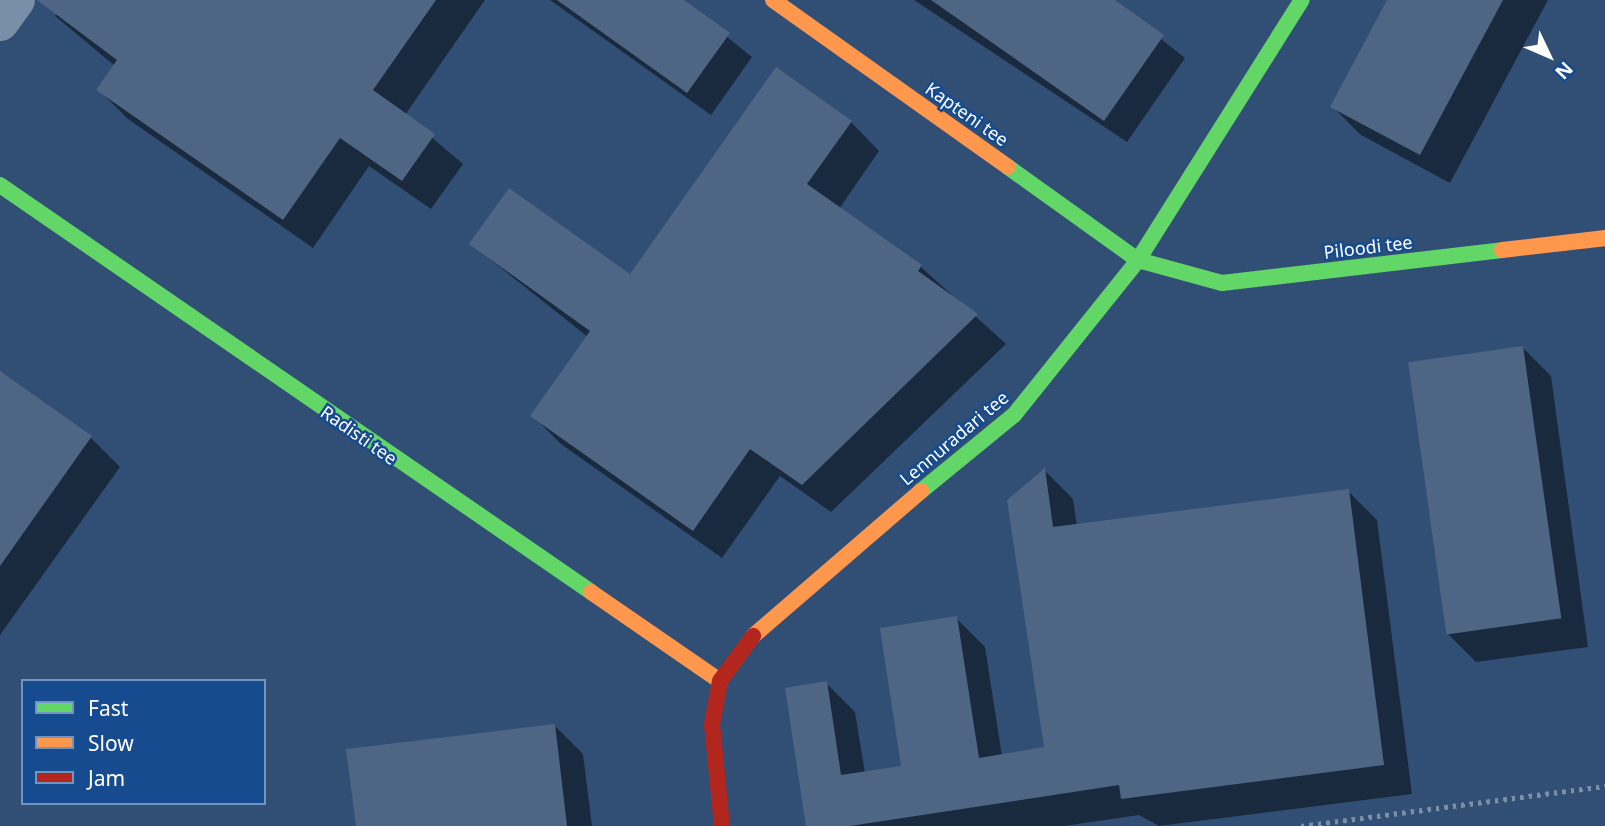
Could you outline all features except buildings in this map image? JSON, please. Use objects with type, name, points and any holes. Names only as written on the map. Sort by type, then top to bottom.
[{"type":"street","points":[[0,22],[16,0]]},
{"type":"street","name":"Kapteni tee","points":[[773,0],[1138,260]]},
{"type":"street","name":"Lennuradari tee","points":[[722,826],[712,724],[720,681],[775,612],[1014,415],[1138,260],[1302,0]]},
{"type":"street","name":"Radisti tee","points":[[0,185],[720,681]]},
{"type":"street","name":"Piloodi tee","points":[[1138,260],[1222,283],[1605,238]]},
{"type":"path","points":[[1301,826],[1605,786]]},
{"type":"traffic: fast","points":[[921,491],[1014,415],[1138,260],[1302,0]]},
{"type":"traffic: fast","points":[[1008,167],[1138,260],[1222,283],[1502,250]]},
{"type":"traffic: fast","points":[[0,185],[591,592]]},
{"type":"traffic: slow","points":[[773,0],[1008,167]]},
{"type":"traffic: slow","points":[[1502,250],[1605,238]]},
{"type":"traffic: slow","points":[[753,636],[921,491]]},
{"type":"traffic: slow","points":[[591,592],[720,681]]},
{"type":"traffic: jam","points":[[722,826],[712,724],[720,681],[753,636]]}]
